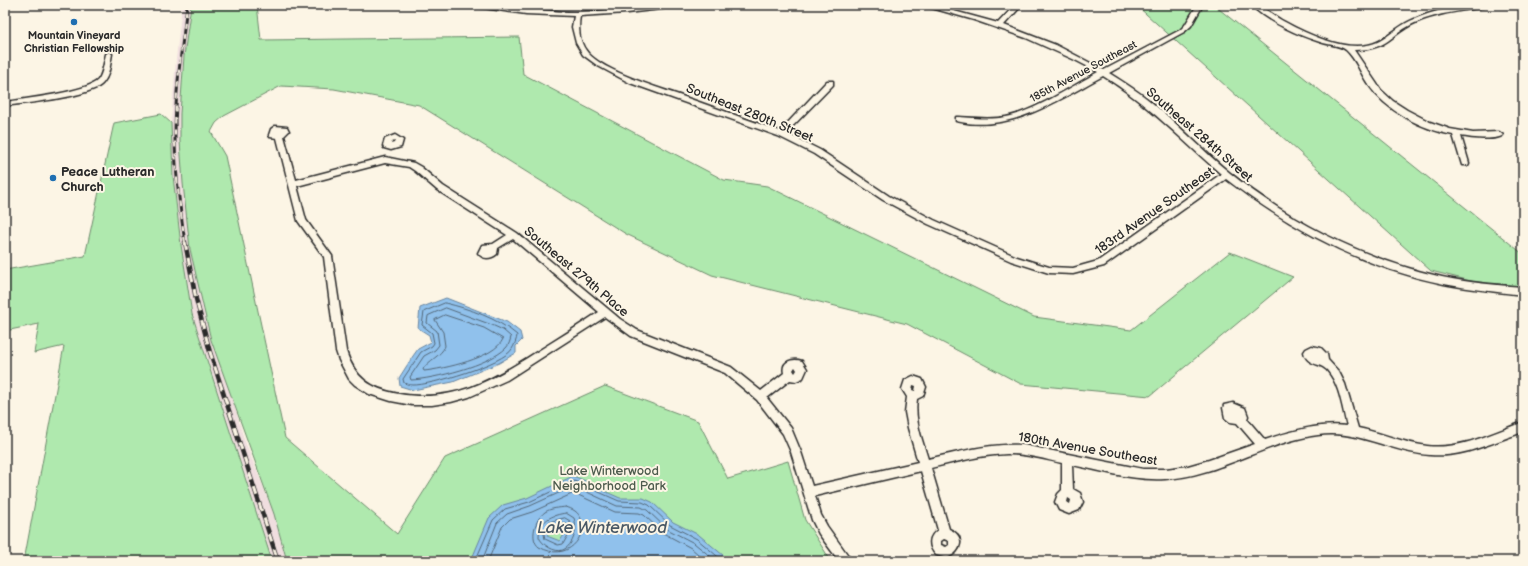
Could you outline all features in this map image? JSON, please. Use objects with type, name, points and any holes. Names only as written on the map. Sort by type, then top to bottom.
[{"type":"street","points":[[326,5],[342,5]]},
{"type":"street","points":[[476,5],[535,13],[577,15],[624,12],[674,5]]},
{"type":"street","name":"Southeast 284th Street","points":[[924,5],[965,14],[1032,37],[1102,72],[1140,97],[1167,118],[1226,175],[1287,218],[1317,236],[1379,262],[1422,275],[1455,283],[1523,291]]},
{"type":"street","points":[[1000,25],[1018,5]]},
{"type":"street","name":"185th Avenue Southeast","points":[[959,119],[986,121],[1007,119],[1042,106],[1102,72],[1182,31],[1188,26],[1200,5]]},
{"type":"street","points":[[1254,5],[1294,30],[1312,38],[1348,48],[1366,48],[1379,44],[1414,21],[1431,15],[1484,5]]},
{"type":"street","name":"Southeast 280th Street","points":[[577,15],[575,27],[579,43],[585,54],[600,65],[633,81],[781,134],[817,152],[886,198],[931,222],[1014,259],[1049,270]]},
{"type":"street","points":[[1348,48],[1378,93],[1388,101],[1428,125],[1456,134],[1480,137],[1499,135]]},
{"type":"street","points":[[5,104],[76,92],[94,87],[102,82],[109,54]]},
{"type":"street","points":[[781,134],[830,83]]},
{"type":"street","points":[[1456,134],[1461,146],[1465,163]]},
{"type":"street","points":[[280,135],[302,221],[328,256],[341,351],[345,363],[351,375],[367,388],[385,396],[416,402],[435,401],[470,394],[504,378],[605,313]]},
{"type":"street","points":[[292,184],[385,160],[391,147]]},
{"type":"street","name":"Southeast 279th Place","points":[[385,160],[403,163],[418,169],[440,188],[514,235],[605,313],[634,333],[728,370],[761,397],[787,432],[796,452],[816,516],[823,530],[846,561]]},
{"type":"street","name":"183rd Avenue Southeast","points":[[1049,270],[1073,271],[1100,264],[1134,242],[1226,175]]},
{"type":"street","points":[[494,247],[514,235]]},
{"type":"street","points":[[1323,361],[1332,370],[1342,388],[1354,431]]},
{"type":"street","points":[[761,397],[790,374]]},
{"type":"street","points":[[912,395],[910,412],[924,466],[945,534]]},
{"type":"street","points":[[1240,419],[1263,446]]},
{"type":"street","name":"180th Avenue Southeast","points":[[809,492],[980,452],[1007,449],[1023,450],[1143,474],[1172,474],[1187,472],[1291,436],[1319,430],[1334,429],[1354,431],[1417,448],[1446,451],[1460,448],[1523,427]]},
{"type":"street","points":[[1067,459],[1068,493]]},
{"type":"shaded area","points":[[182,5],[191,5],[184,56],[180,114],[183,183],[190,249],[211,340],[232,397],[244,439],[274,514],[287,561],[272,561],[192,314],[181,245],[173,176],[171,123]]},
{"type":"green space","name":"Lake Winterwood Neighborhood Park","points":[[191,5],[257,5],[261,40],[519,37],[523,74],[724,180],[767,186],[1034,317],[1131,330],[1230,252],[1293,277],[1150,396],[1021,384],[907,324],[712,275],[626,234],[419,105],[334,89],[281,86],[224,116],[216,123],[211,132],[225,156],[285,438],[397,534],[445,458],[605,386],[698,421],[728,479],[788,461],[805,520],[831,561],[287,561],[274,514],[211,340],[190,249],[183,183],[180,114],[184,56]]},
{"type":"green space","points":[[1136,5],[1214,5],[1523,254],[1523,287],[1475,282],[1431,271]]},
{"type":"green space","points":[[161,114],[171,123],[173,176],[181,245],[192,314],[272,561],[24,561],[64,346],[34,353],[39,324],[5,331],[5,270],[85,256],[114,123]]},
{"type":"water","points":[[446,298],[507,322],[520,332],[522,340],[516,346],[516,353],[499,363],[453,382],[413,390],[400,386],[399,378],[413,356],[418,349],[431,342],[429,335],[418,328],[420,308]]},
{"type":"water","name":"Lake Winterwood","points":[[573,476],[620,498],[643,498],[652,502],[673,522],[699,535],[730,561],[473,561],[473,556],[489,518],[503,505],[527,498]],"holes":[[[566,522],[567,530],[560,541],[547,536],[553,525]]]},
{"type":"railway","points":[[185,243],[177,176],[175,120],[177,87],[187,5]]},
{"type":"railway","points":[[185,242],[196,299],[210,352],[278,561]]},
{"type":"place","name":"Mountain Vineyard Christian Fellowship","points":[[74,22]]},
{"type":"place","name":"Peace Lutheran Church","points":[[53,178]]}]
